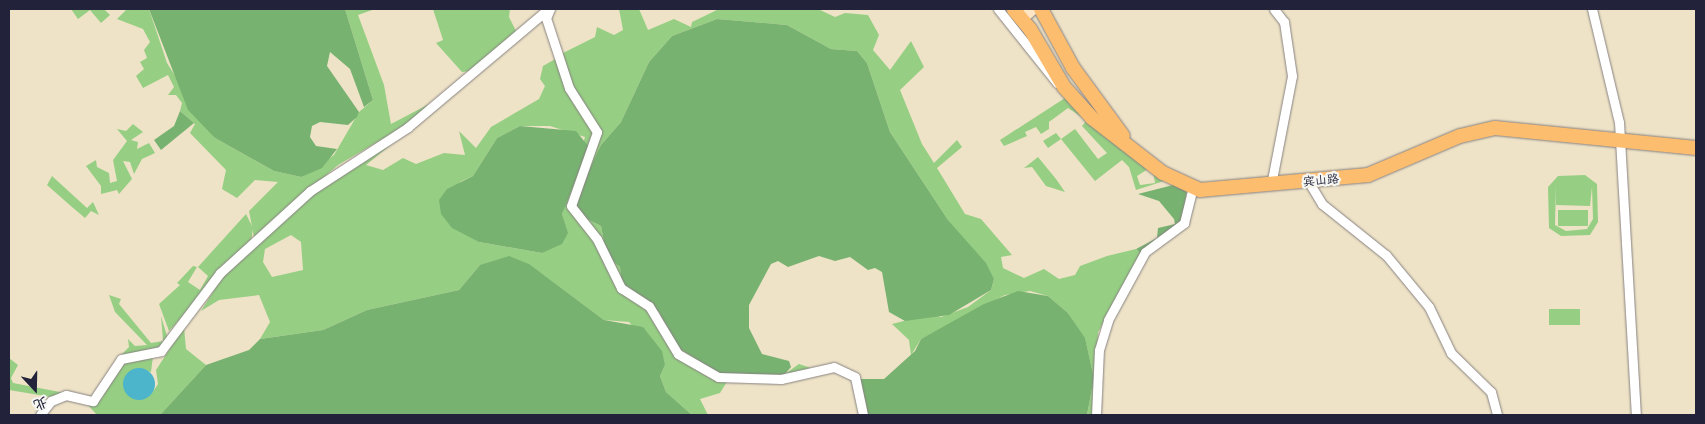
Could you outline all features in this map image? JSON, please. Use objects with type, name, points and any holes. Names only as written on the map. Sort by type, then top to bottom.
[{"type":"main road","name":"宾山路","points":[[1041,9],[1097,105],[1132,145],[1154,163],[1201,186],[1308,180],[1384,167],[1458,133],[1488,125],[1538,125],[1696,146]]},
{"type":"main road","name":"宾山路","points":[[1021,12],[1064,87],[1107,130],[1163,173],[1193,188],[1216,191],[1271,183]]},
{"type":"street","points":[[40,415],[51,401],[66,395],[93,401],[121,359],[161,351],[220,273],[310,191],[408,127],[549,9]]},
{"type":"street","points":[[549,9],[547,23],[569,88],[597,132],[571,206],[597,239],[621,288],[649,306],[674,350],[718,377],[781,379],[834,367],[855,377],[863,415]]},
{"type":"street","points":[[998,9],[1040,65],[1064,87]]},
{"type":"street","points":[[1271,183],[1292,76],[1284,22],[1274,9]]},
{"type":"street","points":[[1592,9],[1619,122],[1617,137],[1636,415]]},
{"type":"street","points":[[1308,180],[1322,204],[1386,255],[1429,307],[1451,353],[1491,392],[1497,415]]},
{"type":"street","points":[[1096,415],[1099,350],[1108,320],[1145,252],[1184,223],[1193,188]]},
{"type":"green space","points":[[71,9],[104,9],[110,15],[101,23],[90,10],[78,19]]},
{"type":"green space","points":[[127,9],[149,9],[167,63],[215,138],[274,171],[301,177],[334,155],[359,112],[373,100],[345,9],[375,9],[358,15],[384,85],[391,124],[429,104],[408,124],[338,165],[254,237],[249,211],[278,182],[255,180],[237,198],[222,189],[226,170],[190,133],[195,124],[180,111],[182,103],[176,95],[168,95],[174,87],[168,75],[143,88],[136,76],[144,69],[140,62],[147,58],[144,50],[150,42],[143,29],[117,19]]},
{"type":"green space","points":[[149,9],[345,9],[373,100],[364,107],[350,69],[330,52],[327,66],[359,112],[357,117],[348,125],[320,122],[312,126],[310,137],[316,146],[337,149],[322,168],[301,177],[274,171],[215,138],[188,110]]},
{"type":"green space","points":[[433,9],[510,9],[509,17],[517,33],[471,71],[462,72],[436,43],[443,40]]},
{"type":"green space","points":[[619,9],[639,9],[648,30],[674,19],[691,27],[692,22],[719,9],[818,9],[835,17],[845,13],[868,15],[879,35],[873,50],[890,70],[911,41],[924,67],[900,90],[922,144],[934,163],[957,140],[962,147],[937,168],[965,214],[981,219],[1012,255],[1001,257],[1003,268],[1024,278],[1044,269],[1059,279],[1075,275],[1080,266],[1107,256],[1136,249],[1142,254],[1098,332],[1094,415],[1087,415],[1094,378],[1085,339],[1068,313],[1048,296],[1030,291],[1005,295],[921,339],[911,355],[909,340],[892,324],[931,314],[941,317],[968,307],[991,290],[994,279],[948,220],[890,132],[867,63],[857,51],[831,49],[787,25],[717,19],[672,36],[649,62],[621,122],[601,145],[586,184],[574,203],[599,133],[576,100],[559,55],[595,37],[597,27],[614,35],[623,30]]},
{"type":"green space","points":[[717,19],[787,25],[831,49],[857,51],[867,63],[890,132],[948,220],[986,263],[994,279],[991,290],[949,315],[905,321],[889,312],[882,272],[875,268],[868,270],[850,257],[835,261],[819,256],[788,267],[778,261],[771,264],[749,305],[749,328],[762,354],[789,361],[791,367],[785,374],[721,374],[673,345],[659,312],[627,287],[621,280],[620,267],[607,257],[601,226],[585,218],[574,203],[601,145],[621,122],[649,62],[672,36]]},
{"type":"green space","points":[[557,58],[596,132],[576,189],[590,231],[620,288],[648,307],[669,346],[728,380],[720,393],[700,399],[708,415],[692,415],[666,392],[660,376],[665,365],[629,322],[604,320],[542,274],[480,265],[459,290],[367,310],[323,330],[260,339],[270,322],[259,295],[219,300],[201,311],[225,273],[316,191],[426,116],[366,165],[383,170],[403,158],[416,164],[444,153],[465,155],[459,131],[476,148],[491,127],[539,99],[545,86],[540,79],[543,66]],"holes":[[[520,126],[550,126],[585,137],[562,214],[567,233],[542,253],[479,242],[460,182],[473,176],[497,138]],[[291,235],[301,242],[303,270],[272,277],[263,262],[265,249]]]},
{"type":"green space","points":[[1065,98],[1083,118],[1068,108],[1049,122],[1049,129],[1041,134],[1036,127],[1025,132],[1027,136],[1004,146],[1000,140]]},
{"type":"green space","points":[[180,111],[194,123],[161,150],[154,140],[174,126]]},
{"type":"green space","points":[[1088,119],[1148,169],[1137,176],[1140,185],[1155,183],[1153,171],[1164,181],[1136,190],[1129,167],[1122,160],[1095,181],[1061,139],[1075,129],[1098,159],[1107,153],[1082,126]]},
{"type":"green space","points":[[133,124],[143,132],[131,140],[138,142],[137,149],[149,143],[155,153],[142,159],[134,174],[130,162],[123,161],[132,179],[119,194],[117,190],[101,194],[101,186],[86,166],[96,160],[97,167],[109,173],[110,183],[117,181],[113,160],[127,141],[117,129],[126,131]]},
{"type":"green space","points":[[520,126],[576,131],[589,147],[562,214],[568,233],[562,244],[542,253],[479,242],[452,228],[441,214],[439,200],[447,189],[473,176],[497,138]]},
{"type":"green space","points":[[1056,133],[1061,139],[1048,148],[1043,141]]},
{"type":"green space","points":[[1038,157],[1065,192],[1046,186],[1032,167],[1024,168]]},
{"type":"green space","points":[[1585,175],[1597,184],[1598,222],[1590,235],[1561,236],[1549,228],[1548,187],[1558,176]],"holes":[[[1556,185],[1556,205],[1590,206],[1592,187],[1593,219],[1587,229],[1566,231],[1555,225]]]},
{"type":"green space","points":[[52,176],[87,208],[93,202],[99,215],[91,211],[85,218],[47,185]]},
{"type":"green space","points":[[1173,185],[1187,190],[1182,221],[1142,254],[1136,249],[1157,238],[1158,228],[1175,224],[1174,219],[1159,201],[1138,194]]},
{"type":"green space","points":[[574,203],[585,218],[601,226],[607,257],[620,267],[621,280],[653,304],[673,345],[728,376],[785,374],[799,364],[811,368],[781,377],[727,378],[679,352],[671,345],[651,306],[623,287],[603,251],[593,230],[573,206]]},
{"type":"green space","points":[[1558,210],[1588,210],[1588,226],[1558,226]]},
{"type":"green space","points":[[246,214],[253,228],[251,242],[169,331],[159,304],[180,285],[177,283],[193,266],[197,267],[188,282],[200,290],[208,276],[198,267]]},
{"type":"green space","points":[[509,256],[529,264],[604,320],[643,327],[662,351],[665,365],[660,376],[666,392],[692,415],[160,415],[206,365],[249,350],[260,339],[323,330],[367,310],[459,290],[480,265]]},
{"type":"green space","points":[[1018,291],[1048,296],[1068,313],[1085,338],[1094,378],[1087,415],[866,415],[860,379],[884,379],[915,351],[921,339],[984,304]]},
{"type":"green space","points":[[109,295],[121,299],[119,304],[151,343],[163,341],[161,316],[167,336],[164,346],[120,356],[129,347],[128,339],[135,346],[147,345],[115,312]]},
{"type":"green space","points":[[1549,309],[1580,309],[1580,325],[1549,325]]},
{"type":"green space","points":[[184,327],[186,349],[206,365],[160,415],[97,415],[85,402],[92,404],[102,398],[120,363],[153,356],[151,372],[138,369],[127,374],[134,399],[152,393],[158,384],[156,370]]},
{"type":"green space","points":[[9,358],[18,365],[11,378],[13,383],[65,393],[51,397],[9,390]]},
{"type":"water","points":[[139,368],[151,372],[155,384],[151,396],[139,400],[127,396],[123,384],[127,372]]}]
